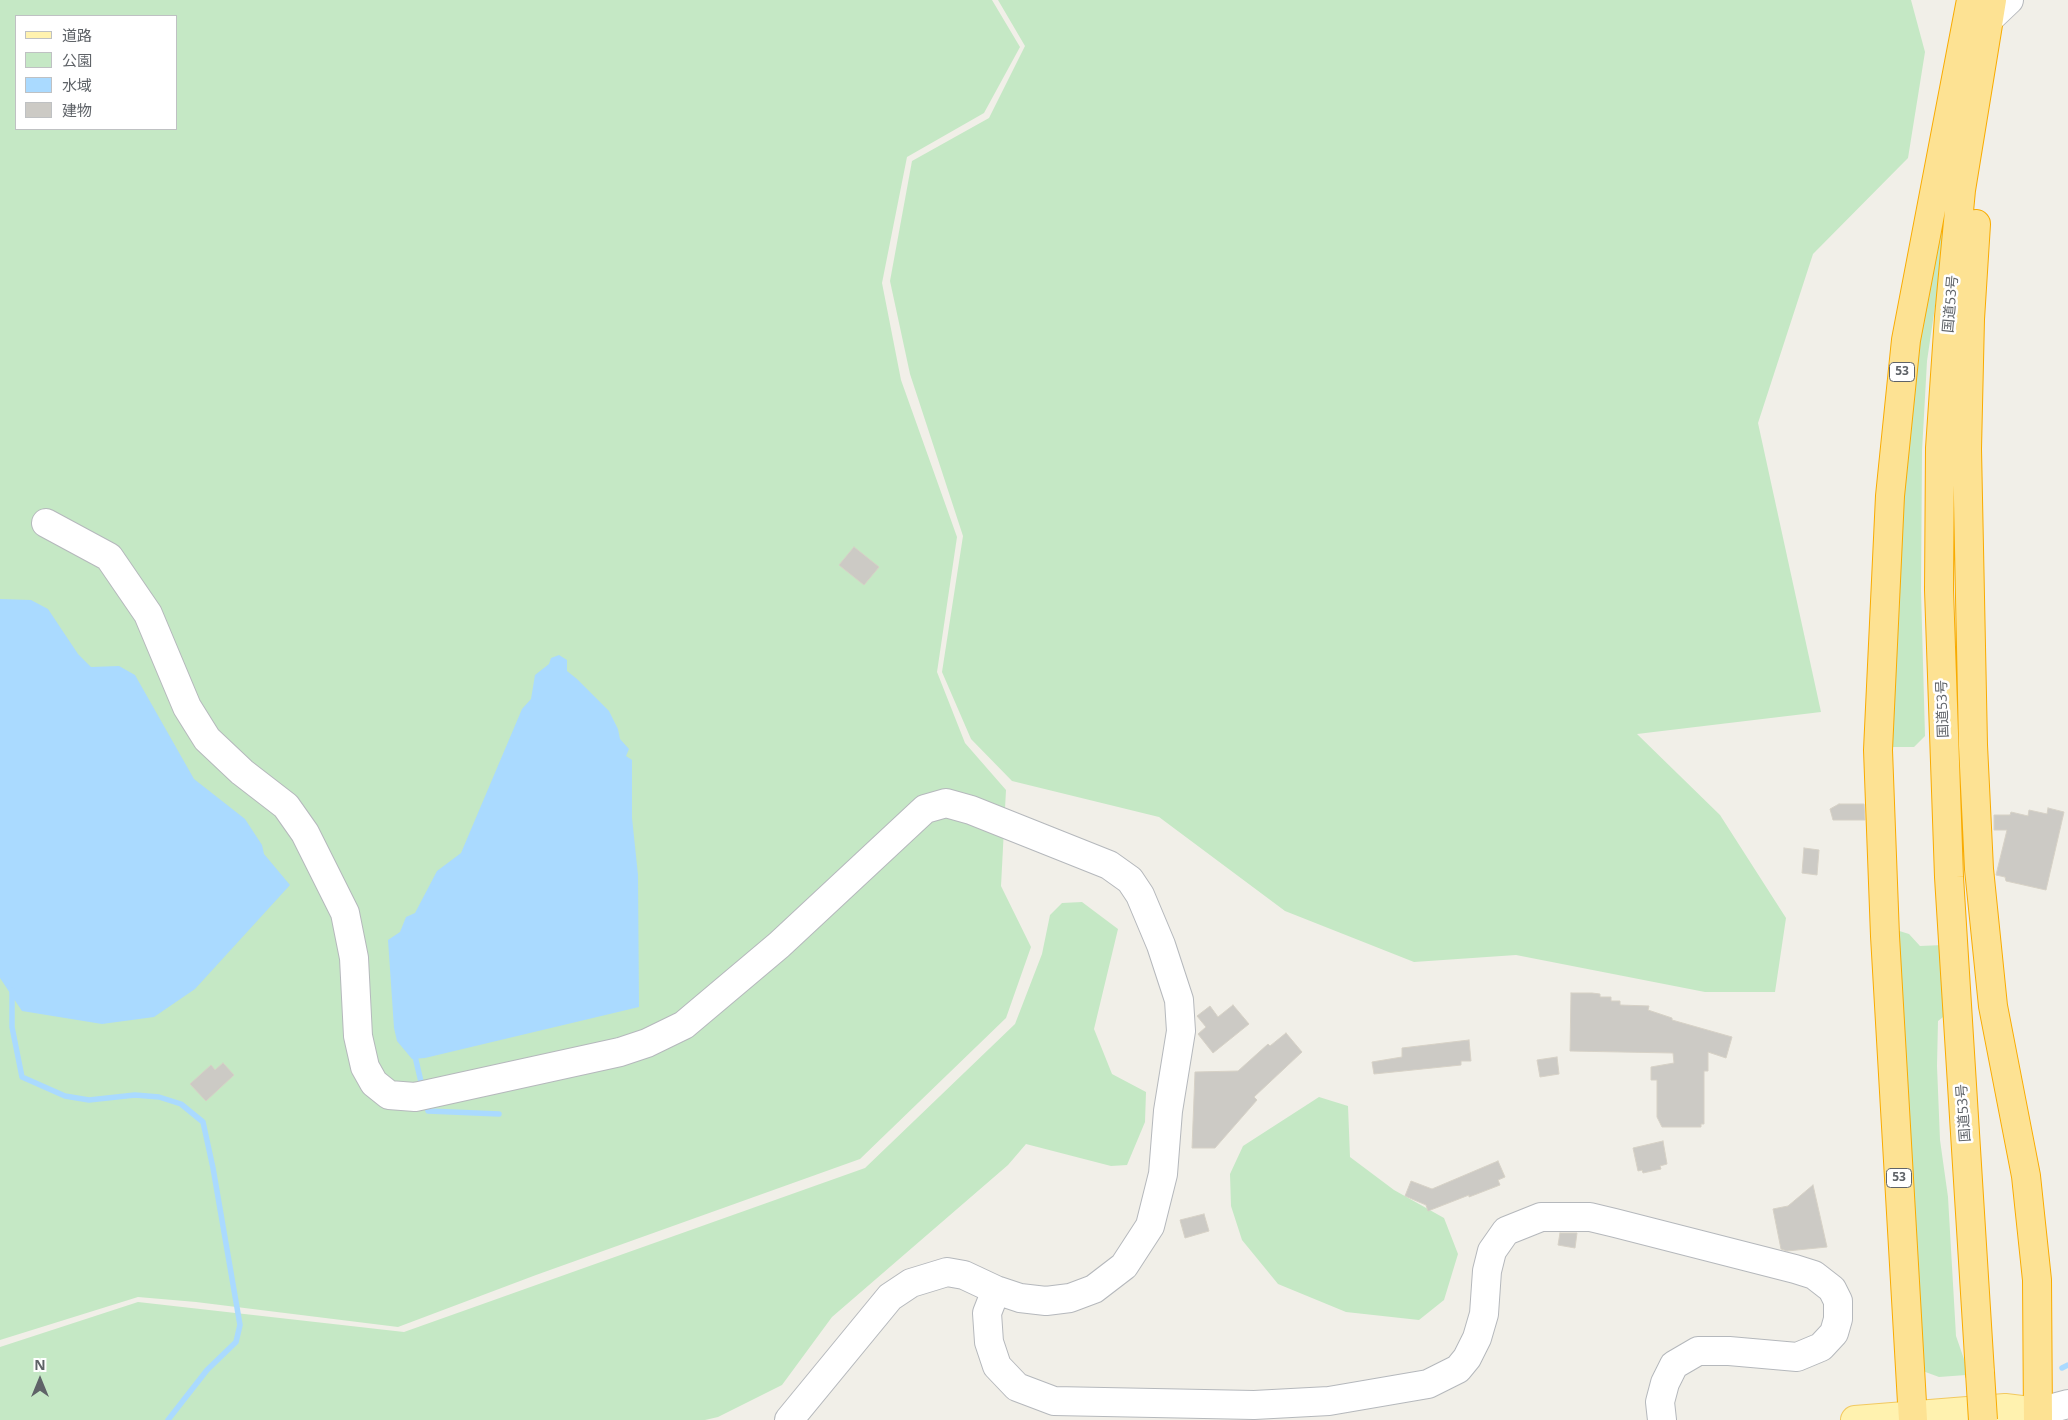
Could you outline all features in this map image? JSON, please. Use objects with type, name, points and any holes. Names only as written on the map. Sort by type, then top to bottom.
[{"type":"highway","name":"国道53号","points":[[1983,1420],[1949,877],[1939,590],[1940,448],[1949,317],[1961,190],[1983,51],[1984,6]]},
{"type":"highway","name":"53","points":[[1913,1418],[1885,936],[1878,750],[1890,496],[1906,340],[1984,6]]},
{"type":"highway","points":[[1983,51],[1980,155],[1970,319],[1967,440],[1973,745],[1978,869],[1993,1006],[2026,1176],[2037,1280],[2034,1417]]},
{"type":"main road","points":[[1855,1420],[1913,1418],[2005,1408],[2034,1417]]},
{"type":"street","points":[[1984,6],[2009,0]]},
{"type":"street","points":[[46,523],[109,557],[148,614],[187,707],[207,739],[242,772],[286,806],[305,833],[345,913],[354,958],[358,1036],[365,1067],[374,1083],[389,1095],[415,1097],[620,1052],[647,1044],[684,1025],[779,945],[925,809],[946,803],[971,810],[1109,865],[1130,880],[1140,894],[1161,944],[1179,1000],[1181,1031],[1168,1111],[1163,1174],[1150,1226],[1124,1266],[1094,1289],[1070,1298],[1046,1301],[1020,1298],[996,1290],[964,1275],[947,1272],[911,1283],[890,1297],[788,1420]]},
{"type":"street","points":[[996,1290],[987,1313],[989,1342],[997,1366],[1017,1387],[1054,1401],[1254,1405],[1329,1401],[1428,1384],[1458,1369],[1467,1358],[1477,1338],[1484,1314],[1487,1271],[1492,1251],[1506,1231],[1541,1217],[1590,1217],[1615,1223],[1814,1274],[1832,1288],[1838,1301],[1838,1319],[1834,1333],[1820,1347],[1796,1357],[1729,1351],[1698,1351],[1674,1365],[1665,1383],[1660,1402],[1662,1420]]},
{"type":"street","points":[[2034,1417],[2068,1404]]},
{"type":"green space","points":[[0,0],[992,0],[1020,47],[984,113],[907,157],[882,283],[901,380],[957,537],[937,672],[965,743],[1006,790],[1001,886],[1031,947],[1006,1018],[860,1159],[536,1275],[398,1327],[196,1302],[138,1297],[0,1340]]},
{"type":"green space","points":[[998,0],[1911,0],[1925,52],[1908,158],[1813,254],[1758,423],[1821,712],[1637,734],[1720,815],[1786,918],[1775,992],[1705,992],[1516,955],[1414,962],[1285,911],[1159,817],[1012,781],[971,739],[942,672],[963,536],[910,374],[890,281],[912,161],[989,118],[1025,46]]},
{"type":"green space","points":[[1946,190],[1952,191],[1927,361],[1922,451],[1921,591],[1925,736],[1914,747],[1891,747],[1893,592],[1915,360]]},
{"type":"green space","points":[[1082,902],[1118,929],[1094,1029],[1112,1074],[1146,1092],[1145,1122],[1127,1165],[1111,1166],[1026,1144],[1008,1165],[832,1317],[782,1385],[718,1417],[705,1420],[0,1420],[0,1347],[138,1302],[404,1332],[865,1168],[1015,1024],[1042,954],[1050,915],[1062,903]]},
{"type":"green space","points":[[1893,929],[1909,934],[1920,946],[1943,945],[1947,1014],[1938,1021],[1937,1066],[1940,1140],[1948,1197],[1956,1336],[1965,1362],[1966,1375],[1939,1377],[1920,1370]]},
{"type":"green space","points":[[1319,1097],[1348,1106],[1350,1157],[1394,1190],[1444,1218],[1458,1254],[1444,1300],[1419,1320],[1346,1312],[1278,1284],[1242,1240],[1231,1206],[1230,1174],[1243,1146]]},
{"type":"water","points":[[0,599],[31,600],[48,609],[78,654],[91,667],[119,666],[135,675],[194,779],[245,819],[262,845],[264,854],[290,885],[195,989],[154,1017],[102,1024],[22,1011],[0,978]]},
{"type":"water","points":[[559,655],[567,660],[567,671],[609,711],[618,729],[620,739],[629,749],[626,756],[632,760],[632,818],[638,875],[639,1007],[425,1058],[412,1059],[397,1041],[394,1028],[388,940],[400,932],[406,917],[415,913],[437,871],[461,853],[522,709],[531,699],[535,675],[549,664],[551,658]]},
{"type":"building","points":[[854,547],[879,567],[864,585],[839,565]]},
{"type":"building","points":[[1839,804],[1864,804],[1865,820],[1833,820],[1830,809]]},
{"type":"building","points":[[2048,808],[2064,812],[2046,890],[2006,881],[2005,877],[1996,875],[2007,830],[1994,830],[1994,815],[2010,815],[2011,812],[2028,816],[2029,810],[2047,814]]},
{"type":"building","points":[[1804,848],[1819,850],[1817,875],[1802,873]]},
{"type":"building","points":[[1571,993],[1600,994],[1600,997],[1611,997],[1611,1001],[1620,1001],[1620,1005],[1649,1006],[1648,1010],[1672,1018],[1672,1020],[1732,1037],[1726,1058],[1708,1052],[1708,1071],[1704,1071],[1704,1124],[1701,1124],[1701,1127],[1662,1127],[1657,1117],[1657,1080],[1651,1080],[1651,1067],[1674,1063],[1673,1053],[1570,1051]]},
{"type":"building","points":[[1233,1005],[1249,1024],[1213,1053],[1198,1034],[1206,1027],[1197,1016],[1210,1006],[1218,1017]]},
{"type":"building","points":[[1286,1033],[1302,1052],[1254,1097],[1257,1100],[1215,1148],[1192,1148],[1195,1072],[1238,1071],[1268,1044],[1270,1046]]},
{"type":"building","points":[[1469,1040],[1471,1061],[1461,1061],[1461,1065],[1374,1074],[1372,1062],[1402,1057],[1402,1048]]},
{"type":"building","points":[[1557,1057],[1559,1074],[1540,1077],[1537,1060]]},
{"type":"building","points":[[223,1063],[234,1075],[206,1101],[190,1084],[211,1065],[215,1070]]},
{"type":"building","points":[[1663,1141],[1667,1164],[1660,1166],[1661,1169],[1643,1173],[1642,1170],[1638,1171],[1633,1148]]},
{"type":"building","points":[[1498,1161],[1505,1177],[1498,1180],[1500,1185],[1469,1197],[1469,1195],[1428,1211],[1426,1205],[1405,1196],[1411,1181],[1432,1189]]},
{"type":"building","points":[[1813,1185],[1827,1247],[1787,1251],[1781,1249],[1773,1209],[1788,1206]]},
{"type":"building","points":[[1204,1214],[1209,1231],[1185,1238],[1180,1220]]},
{"type":"building","points":[[1560,1233],[1577,1233],[1575,1248],[1558,1245]]},
{"type":"waterway","points":[[12,990],[12,1027],[22,1077],[65,1096],[89,1100],[135,1095],[159,1097],[181,1104],[203,1122],[213,1168],[240,1325],[236,1342],[207,1370],[168,1420]]},
{"type":"waterway","points":[[414,1052],[422,1086]]},
{"type":"waterway","points":[[427,1107],[428,1111],[499,1114]]},
{"type":"waterway","points":[[2062,1368],[2068,1365]]}]
